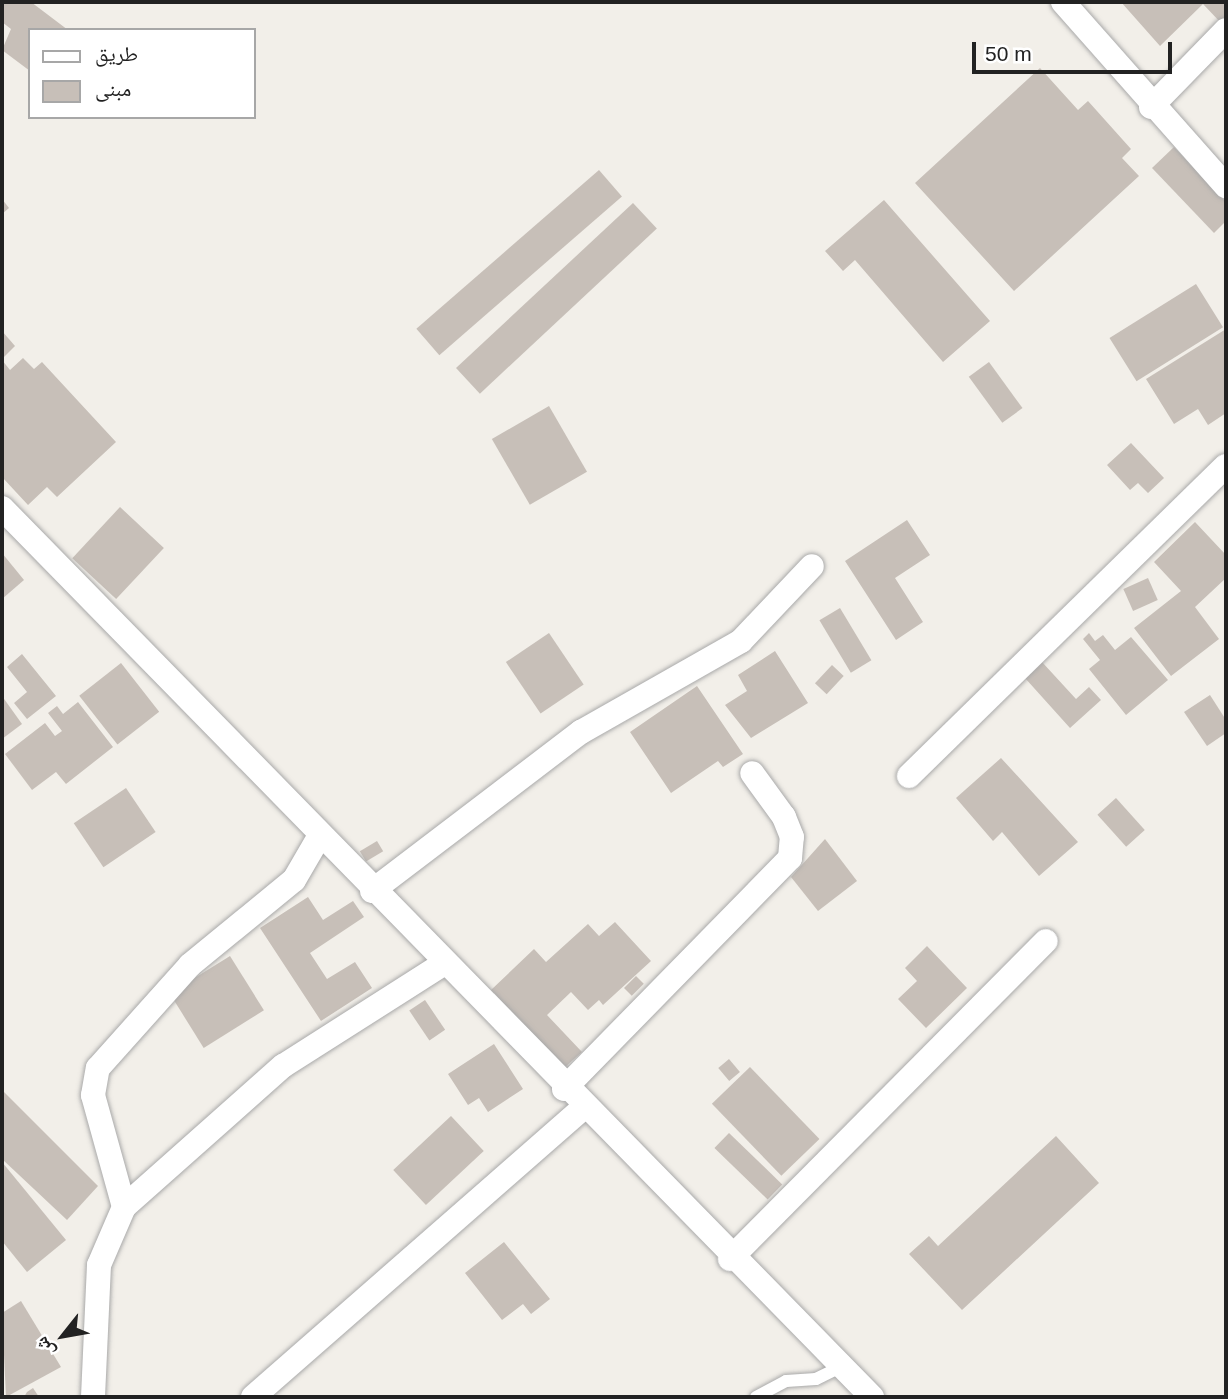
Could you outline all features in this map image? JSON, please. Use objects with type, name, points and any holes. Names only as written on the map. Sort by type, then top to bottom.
[{"type":"street","points":[[1063,2],[1151,107],[1226,186]]},
{"type":"street","points":[[1151,107],[1226,30]]},
{"type":"street","points":[[909,776],[1226,466]]},
{"type":"street","points":[[2,508],[730,1259],[872,1397]]},
{"type":"street","points":[[372,891],[581,732],[741,640],[812,566]]},
{"type":"street","points":[[564,1089],[790,858],[792,837],[784,817],[752,773]]},
{"type":"street","points":[[124,1206],[93,1095],[98,1068],[190,965],[294,880],[319,837]]},
{"type":"street","points":[[730,1259],[1046,941]]},
{"type":"street","points":[[93,1397],[99,1265],[124,1206],[283,1066],[443,964]]},
{"type":"street","points":[[253,1397],[583,1108]]},
{"type":"lane","points":[[756,1397],[786,1381],[816,1379],[841,1367]]},
{"type":"building","points":[[2,2],[31,2],[65,28],[28,28],[28,70],[2,50],[11,29],[2,22]]},
{"type":"building","points":[[1121,2],[1226,2],[1226,18],[1221,23],[1203,4],[1160,46]]},
{"type":"building","points":[[1040,68],[1078,110],[1088,101],[1131,149],[1122,158],[1139,176],[1014,291],[915,183]]},
{"type":"building","points":[[1174,147],[1226,202],[1226,221],[1214,233],[1152,168]]},
{"type":"building","points":[[599,170],[622,196],[439,355],[416,329]]},
{"type":"building","points":[[2,199],[9,208],[2,214]]},
{"type":"building","points":[[884,200],[990,321],[943,362],[855,260],[843,271],[825,251]]},
{"type":"building","points":[[633,203],[657,229],[480,394],[456,368]]},
{"type":"building","points":[[1196,284],[1223,327],[1137,381],[1109,338]]},
{"type":"building","points":[[1226,329],[1226,413],[1208,425],[1198,409],[1174,424],[1146,379]]},
{"type":"building","points":[[2,331],[15,346],[2,359]]},
{"type":"building","points":[[23,358],[34,369],[42,362],[116,442],[57,497],[47,487],[28,505],[2,477],[2,360],[10,370]]},
{"type":"building","points":[[989,362],[1023,408],[1002,423],[969,377]]},
{"type":"building","points":[[549,406],[587,472],[530,505],[492,439]]},
{"type":"building","points":[[1131,443],[1164,478],[1148,493],[1138,483],[1130,490],[1107,465]]},
{"type":"building","points":[[120,507],[164,548],[116,599],[72,558]]},
{"type":"building","points":[[907,520],[930,555],[895,578],[923,622],[896,640],[845,561]]},
{"type":"building","points":[[1195,522],[1226,555],[1226,578],[1195,607],[1219,639],[1171,676],[1134,628],[1181,591],[1154,562]]},
{"type":"building","points":[[2,553],[24,580],[2,599]]},
{"type":"building","points":[[1148,578],[1158,600],[1133,611],[1123,589]]},
{"type":"building","points":[[840,608],[871,660],[851,673],[819,620]]},
{"type":"building","points":[[549,633],[584,684],[541,713],[506,662]]},
{"type":"building","points":[[1089,633],[1095,641],[1103,635],[1115,650],[1131,637],[1168,680],[1126,715],[1089,669],[1100,660],[1083,639]]},
{"type":"building","points":[[775,651],[808,703],[751,738],[725,705],[747,691],[738,675]]},
{"type":"building","points":[[22,654],[56,696],[27,719],[14,703],[27,692],[7,667]]},
{"type":"building","points":[[1042,662],[1076,699],[1089,687],[1101,700],[1070,728],[1025,678]]},
{"type":"building","points":[[121,663],[159,712],[117,744],[79,696]]},
{"type":"building","points":[[832,665],[844,676],[827,694],[815,683]]},
{"type":"building","points":[[697,686],[743,754],[723,767],[718,761],[671,793],[630,732]]},
{"type":"building","points":[[1210,695],[1226,720],[1226,733],[1207,746],[1184,712]]},
{"type":"building","points":[[2,696],[22,724],[2,739]]},
{"type":"building","points":[[78,702],[113,747],[66,784],[56,772],[32,790],[5,754],[45,723],[55,736],[62,731],[48,713],[57,706],[63,714]]},
{"type":"building","points":[[1001,758],[1078,842],[1039,876],[1002,832],[993,841],[956,798]]},
{"type":"building","points":[[126,788],[156,832],[103,867],[74,823]]},
{"type":"building","points":[[1116,798],[1145,830],[1126,847],[1097,815]]},
{"type":"building","points":[[825,839],[857,881],[818,911],[791,877]]},
{"type":"building","points":[[377,841],[383,851],[366,862],[360,851]]},
{"type":"building","points":[[308,897],[323,920],[353,901],[364,917],[310,953],[327,979],[355,962],[372,988],[321,1021],[260,928]]},
{"type":"building","points":[[615,922],[651,961],[603,1005],[599,1000],[588,1010],[571,992],[547,1015],[582,1052],[564,1068],[491,990],[534,949],[546,962],[588,924],[599,936]]},
{"type":"building","points":[[927,946],[967,988],[926,1028],[898,999],[917,981],[905,968]]},
{"type":"building","points":[[230,956],[264,1010],[204,1048],[170,994]]},
{"type":"building","points":[[636,976],[644,984],[632,996],[624,988]]},
{"type":"building","points":[[425,1000],[445,1030],[429,1040],[409,1011]]},
{"type":"building","points":[[494,1044],[523,1089],[488,1112],[479,1098],[468,1105],[448,1074]]},
{"type":"building","points":[[729,1059],[740,1072],[729,1081],[718,1068]]},
{"type":"building","points":[[750,1067],[819,1139],[781,1176],[712,1104]]},
{"type":"building","points":[[2,1090],[98,1186],[67,1220],[2,1159]]},
{"type":"building","points":[[451,1116],[484,1151],[426,1205],[393,1170]]},
{"type":"building","points":[[729,1133],[782,1184],[768,1200],[714,1148]]},
{"type":"building","points":[[1056,1136],[1099,1183],[962,1310],[909,1254],[929,1236],[938,1246]]},
{"type":"building","points":[[2,1162],[66,1240],[27,1272],[2,1241]]},
{"type":"building","points":[[504,1242],[550,1299],[531,1314],[523,1304],[502,1320],[465,1273]]},
{"type":"building","points":[[21,1301],[61,1367],[6,1397],[2,1313]]},
{"type":"building","points":[[33,1388],[39,1397],[24,1397],[27,1392]]}]
